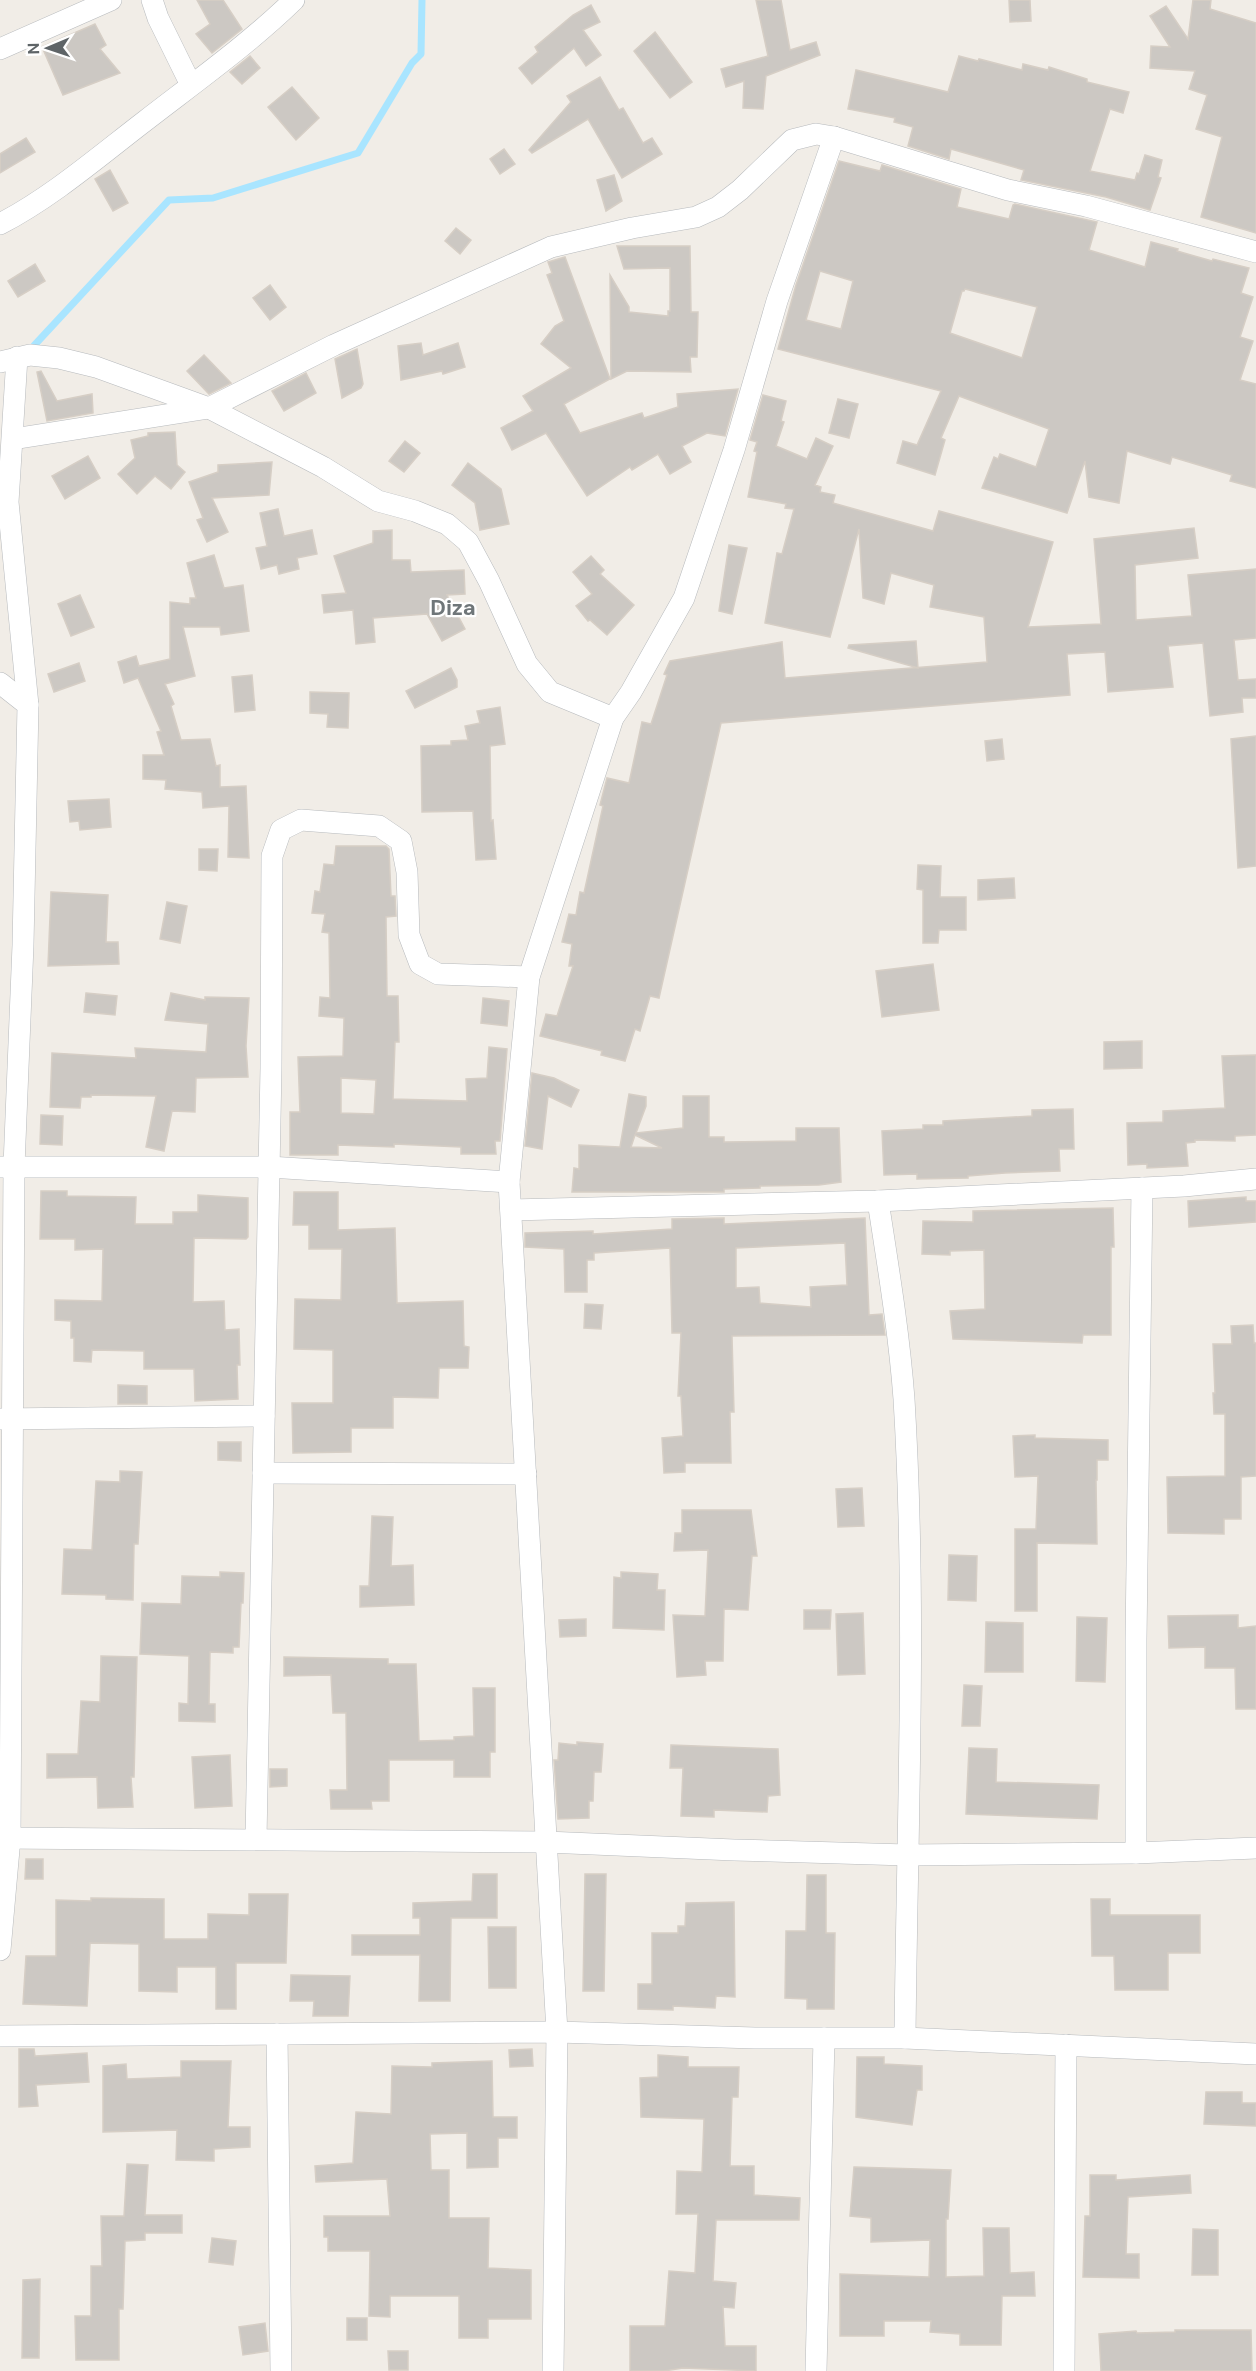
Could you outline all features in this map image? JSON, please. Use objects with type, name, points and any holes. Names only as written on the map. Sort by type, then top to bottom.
[{"type":"street","points":[[0,49],[111,0]]},
{"type":"street","points":[[152,0],[158,18],[192,85]]},
{"type":"street","points":[[0,224],[19,214],[90,163],[192,85],[294,0]]},
{"type":"street","points":[[13,439],[209,408],[334,345],[552,247],[632,228],[696,218],[718,207],[740,190],[792,140],[816,135],[834,137],[1008,190],[1086,206],[1256,252]]},
{"type":"street","points":[[553,2371],[557,2032],[509,1182],[529,977],[613,718],[631,692],[684,598],[734,450],[777,301],[834,137]]},
{"type":"street","points":[[0,1950],[5,1838],[7,1167],[24,945],[27,705],[4,505],[13,439],[9,359],[30,355],[59,358],[96,367],[209,408],[323,466],[378,501],[415,511],[447,524],[468,542],[489,581],[527,664],[550,692],[613,718]]},
{"type":"street","points":[[0,683],[27,705]]},
{"type":"street","points":[[256,1839],[269,1167],[272,856],[281,830],[301,820],[379,826],[401,841],[407,873],[409,935],[420,964],[438,974],[529,977]]},
{"type":"street","points":[[7,1167],[269,1167],[509,1182]]},
{"type":"street","points":[[511,1210],[878,1201],[1142,1188],[1256,1179]]},
{"type":"street","points":[[1136,1853],[1136,1640],[1142,1188]]},
{"type":"street","points":[[878,1201],[904,1397],[912,1651],[905,2038]]},
{"type":"street","points":[[6,1419],[264,1416]]},
{"type":"street","points":[[263,1473],[526,1474]]},
{"type":"street","points":[[5,1838],[546,1842],[907,1855],[1136,1853],[1256,1848]]},
{"type":"street","points":[[0,2036],[557,2032],[905,2038],[1256,2054]]},
{"type":"street","points":[[277,2034],[281,2371]]},
{"type":"street","points":[[816,2371],[824,2038]]},
{"type":"street","points":[[1064,2371],[1066,2045]]},
{"type":"building","points":[[197,0],[223,0],[242,29],[212,53],[196,34],[210,24]]},
{"type":"building","points":[[756,0],[781,0],[790,50],[816,42],[820,55],[766,76],[763,109],[743,108],[744,81],[726,87],[721,69],[768,56]]},
{"type":"building","points":[[1009,0],[1030,0],[1031,21],[1010,22]]},
{"type":"building","points":[[1193,0],[1211,0],[1210,9],[1256,23],[1256,233],[1201,217],[1222,137],[1196,129],[1207,95],[1189,89],[1195,71],[1150,68],[1151,46],[1170,47],[1150,16],[1166,6],[1188,39]]},
{"type":"building","points":[[591,5],[600,22],[583,30],[601,55],[586,66],[574,48],[532,84],[519,68],[538,52],[535,47],[573,15]]},
{"type":"building","points":[[95,24],[106,45],[100,49],[120,73],[63,95],[42,47]]},
{"type":"building","points":[[655,32],[692,82],[670,98],[634,51]]},
{"type":"building","points":[[250,56],[260,68],[242,84],[230,72]]},
{"type":"building","points":[[959,56],[1022,70],[1023,64],[1048,70],[1049,67],[1087,79],[1087,82],[1129,92],[1123,113],[1110,109],[1090,171],[1135,180],[1145,155],[1162,160],[1158,177],[1161,178],[1150,210],[1106,197],[1021,180],[1024,170],[951,149],[949,159],[908,146],[913,127],[894,122],[895,118],[848,109],[856,70],[948,92]]},
{"type":"building","points":[[600,77],[619,110],[623,108],[643,143],[652,138],[662,154],[622,178],[588,119],[532,153],[529,150],[571,102],[567,96]]},
{"type":"building","points":[[292,87],[319,118],[296,140],[268,107]]},
{"type":"building","points":[[26,138],[35,152],[0,173],[0,154]]},
{"type":"building","points":[[504,149],[515,164],[500,174],[490,159]]},
{"type":"building","points":[[839,161],[880,171],[882,165],[961,189],[957,207],[1009,219],[1015,204],[1097,222],[1089,250],[1145,267],[1151,242],[1212,261],[1213,259],[1249,268],[1241,293],[1253,297],[1240,337],[1253,341],[1240,380],[1256,384],[1256,488],[1230,481],[1232,475],[1172,457],[1170,464],[1127,451],[1119,503],[1089,497],[1085,461],[1067,513],[982,488],[994,457],[998,459],[1000,454],[1036,467],[1049,429],[959,396],[941,438],[945,440],[935,475],[897,463],[903,441],[917,445],[941,391],[778,349],[796,285]],"holes":[[[820,271],[853,281],[841,329],[806,320]],[[965,289],[1037,307],[1022,358],[950,333],[962,291]]]},
{"type":"building","points":[[110,170],[128,203],[113,211],[95,179]]},
{"type":"building","points":[[614,175],[622,201],[606,211],[597,180]]},
{"type":"building","points":[[456,228],[471,240],[460,254],[445,241]]},
{"type":"building","points":[[617,246],[690,246],[691,312],[698,312],[697,357],[690,357],[691,372],[627,371],[611,379],[610,275],[629,307],[629,312],[668,316],[668,311],[670,311],[670,268],[624,269]]},
{"type":"building","points":[[565,257],[610,379],[564,404],[580,433],[642,413],[644,418],[678,407],[677,394],[738,389],[725,436],[707,433],[682,446],[691,462],[670,474],[658,454],[632,470],[630,467],[587,496],[546,433],[512,450],[501,428],[533,411],[523,396],[571,368],[541,344],[555,326],[564,321],[547,275],[552,273],[548,262]]},
{"type":"building","points":[[35,264],[45,281],[18,297],[8,281]]},
{"type":"building","points":[[270,285],[286,307],[270,320],[253,298]]},
{"type":"building","points":[[421,343],[423,355],[458,343],[465,367],[443,374],[442,371],[401,380],[398,346]]},
{"type":"building","points":[[357,349],[363,384],[361,388],[342,398],[335,359]]},
{"type":"building","points":[[204,355],[231,383],[209,394],[187,371]]},
{"type":"building","points":[[41,371],[57,401],[92,394],[93,413],[47,421],[37,372]]},
{"type":"building","points":[[306,373],[316,393],[284,411],[272,391]]},
{"type":"building","points":[[763,395],[786,401],[781,421],[784,422],[776,446],[807,459],[816,438],[833,446],[815,485],[821,487],[820,492],[835,495],[833,503],[933,531],[939,511],[1053,542],[1028,627],[1101,624],[1094,539],[1194,528],[1198,558],[1135,565],[1136,620],[1192,616],[1188,575],[1256,569],[1256,638],[1234,640],[1238,680],[1256,679],[1256,698],[1242,698],[1243,712],[1210,716],[1203,643],[1168,646],[1173,687],[1108,692],[1105,652],[1067,654],[1070,695],[721,723],[659,998],[650,996],[640,1031],[635,1029],[625,1061],[601,1055],[602,1051],[540,1036],[546,1014],[557,1016],[573,966],[569,966],[572,944],[562,942],[569,914],[576,915],[580,892],[584,893],[607,778],[629,783],[642,722],[651,724],[667,675],[664,674],[670,661],[782,642],[785,678],[987,662],[984,617],[930,607],[934,585],[891,573],[884,604],[863,598],[859,529],[830,637],[765,623],[777,553],[782,554],[794,509],[785,508],[786,504],[748,497],[757,452],[754,451],[757,442],[750,440]]},
{"type":"building","points":[[838,399],[858,404],[849,438],[829,433]]},
{"type":"building","points":[[175,432],[177,465],[185,472],[171,489],[155,476],[137,494],[118,474],[135,458],[131,440],[148,436],[148,433]]},
{"type":"building","points":[[405,441],[420,453],[404,472],[389,461]]},
{"type":"building","points":[[88,456],[100,478],[65,499],[52,476]]},
{"type":"building","points":[[272,462],[269,495],[212,498],[228,532],[207,542],[197,520],[203,518],[189,482],[218,472],[218,465]]},
{"type":"building","points":[[468,463],[501,489],[509,524],[480,530],[475,503],[452,485]]},
{"type":"building","points":[[278,509],[284,536],[312,530],[317,554],[297,558],[299,569],[279,574],[277,565],[261,569],[256,548],[267,546],[260,513]]},
{"type":"building","points":[[392,530],[392,560],[410,560],[411,572],[464,570],[465,594],[447,595],[465,629],[442,641],[427,614],[373,618],[375,642],[356,644],[353,610],[324,613],[322,595],[346,593],[334,556],[373,543],[373,531]]},
{"type":"building","points":[[729,545],[747,548],[732,614],[719,611]]},
{"type":"building","points":[[214,555],[224,588],[243,585],[249,631],[221,635],[220,627],[183,627],[195,676],[165,684],[174,704],[171,706],[181,740],[210,739],[216,766],[220,765],[220,787],[246,786],[249,858],[228,857],[229,806],[203,808],[202,792],[165,789],[166,780],[143,779],[143,755],[164,755],[157,732],[161,731],[138,678],[124,683],[118,662],[136,656],[139,666],[170,659],[170,602],[190,604],[190,598],[196,598],[187,563]]},
{"type":"building","points":[[591,556],[604,570],[600,574],[634,605],[607,635],[590,620],[588,621],[576,606],[592,594],[573,572]]},
{"type":"building","points":[[80,595],[94,627],[71,636],[58,604]]},
{"type":"building","points":[[916,641],[918,668],[848,648],[849,645]]},
{"type":"building","points":[[79,663],[85,681],[54,692],[48,674]]},
{"type":"building","points":[[451,668],[457,680],[457,687],[415,708],[406,691]]},
{"type":"building","points":[[252,675],[255,710],[235,712],[232,677]]},
{"type":"building","points":[[310,692],[349,693],[348,728],[327,727],[328,714],[310,713]]},
{"type":"building","points":[[500,707],[505,744],[490,746],[491,821],[493,820],[496,859],[476,860],[473,811],[422,812],[421,746],[451,745],[451,741],[468,740],[465,726],[480,723],[477,711]]},
{"type":"building","points":[[1256,736],[1256,866],[1238,868],[1231,739]]},
{"type":"building","points":[[1002,739],[1004,759],[987,761],[985,741]]},
{"type":"building","points":[[109,799],[111,827],[80,830],[79,821],[70,822],[68,801]]},
{"type":"building","points":[[336,846],[386,846],[389,849],[391,896],[395,896],[396,916],[386,917],[387,996],[398,996],[399,1042],[395,1042],[393,1099],[467,1101],[466,1079],[487,1078],[489,1047],[507,1049],[500,1141],[495,1141],[496,1154],[461,1154],[461,1147],[394,1144],[394,1147],[338,1145],[338,1155],[290,1155],[290,1112],[300,1112],[298,1057],[343,1056],[344,1018],[319,1016],[320,997],[330,998],[329,933],[322,932],[325,914],[312,913],[315,891],[320,892],[324,864],[334,865]],"holes":[[[341,1078],[376,1080],[374,1114],[341,1113]]]},
{"type":"building","points":[[199,849],[218,849],[217,871],[199,870]]},
{"type":"building","points":[[918,865],[941,866],[940,897],[966,897],[966,930],[939,930],[938,943],[923,943],[923,890],[917,889]]},
{"type":"building","points":[[1014,878],[1015,898],[978,900],[978,880]]},
{"type":"building","points":[[51,892],[108,895],[106,942],[118,942],[119,964],[48,966]]},
{"type":"building","points":[[167,902],[187,906],[180,943],[160,939]]},
{"type":"building","points":[[933,964],[939,1010],[882,1017],[876,971]]},
{"type":"building","points":[[86,993],[117,996],[115,1015],[84,1012]]},
{"type":"building","points":[[171,993],[205,1000],[205,997],[249,998],[246,1046],[248,1077],[196,1078],[195,1112],[172,1111],[164,1151],[146,1147],[156,1096],[91,1095],[91,1097],[81,1097],[80,1108],[50,1107],[52,1053],[136,1058],[135,1048],[206,1052],[208,1024],[165,1020]]},
{"type":"building","points":[[483,998],[509,1001],[507,1026],[481,1023]]},
{"type":"building","points":[[1142,1041],[1142,1068],[1104,1069],[1104,1042]]},
{"type":"building","points":[[1256,1055],[1256,1135],[1235,1136],[1235,1141],[1195,1140],[1195,1142],[1186,1143],[1188,1166],[1147,1168],[1147,1164],[1128,1165],[1127,1123],[1163,1122],[1163,1111],[1225,1108],[1222,1056]]},
{"type":"building","points":[[532,1073],[554,1078],[579,1090],[571,1107],[548,1096],[542,1149],[525,1146]]},
{"type":"building","points":[[629,1094],[646,1097],[646,1106],[636,1133],[683,1128],[683,1096],[709,1096],[709,1137],[724,1137],[724,1142],[796,1141],[796,1128],[839,1128],[841,1182],[724,1189],[724,1192],[572,1192],[574,1168],[579,1169],[579,1145],[620,1147]],"holes":[[[635,1135],[662,1148],[631,1147]]]},
{"type":"building","points":[[1073,1109],[1074,1149],[1059,1149],[1060,1171],[1005,1173],[968,1176],[968,1178],[917,1179],[917,1174],[884,1175],[882,1131],[923,1129],[923,1125],[943,1125],[943,1121],[1032,1116],[1032,1110]]},
{"type":"building","points":[[41,1115],[63,1116],[62,1145],[40,1144]]},
{"type":"building","points":[[41,1191],[67,1191],[67,1196],[136,1197],[135,1224],[173,1224],[173,1212],[198,1212],[198,1195],[248,1198],[248,1237],[246,1239],[194,1238],[193,1302],[224,1301],[225,1330],[239,1329],[238,1399],[195,1401],[194,1369],[144,1369],[144,1351],[92,1350],[91,1362],[74,1361],[71,1321],[55,1320],[55,1300],[102,1301],[103,1249],[75,1250],[75,1239],[40,1239]]},
{"type":"building","points":[[294,1192],[338,1192],[338,1230],[395,1228],[397,1303],[463,1301],[464,1346],[469,1347],[468,1368],[439,1368],[438,1398],[393,1397],[393,1428],[351,1428],[351,1452],[293,1453],[292,1403],[333,1403],[333,1350],[294,1349],[295,1299],[341,1300],[342,1249],[309,1249],[309,1225],[293,1225]]},
{"type":"building","points":[[1246,1197],[1246,1201],[1256,1201],[1256,1222],[1189,1227],[1188,1201]]},
{"type":"building","points":[[1113,1208],[1111,1335],[1083,1335],[1082,1343],[953,1339],[950,1311],[985,1309],[984,1250],[950,1251],[950,1255],[922,1254],[923,1221],[973,1222],[973,1211]]},
{"type":"building","points":[[724,1218],[724,1224],[865,1218],[869,1315],[882,1314],[885,1335],[732,1336],[734,1412],[730,1412],[731,1463],[685,1463],[685,1472],[664,1473],[662,1438],[683,1436],[681,1396],[678,1396],[681,1333],[672,1333],[670,1248],[594,1253],[594,1260],[587,1260],[587,1292],[565,1292],[564,1249],[525,1247],[525,1233],[593,1231],[593,1234],[672,1229],[672,1219]],"holes":[[[845,1243],[847,1285],[810,1287],[811,1307],[760,1303],[759,1287],[736,1288],[736,1248]]]},
{"type":"building","points":[[585,1304],[603,1305],[601,1329],[584,1328]]},
{"type":"building","points":[[1253,1325],[1254,1343],[1256,1343],[1256,1476],[1241,1477],[1241,1519],[1224,1519],[1224,1534],[1168,1533],[1167,1477],[1225,1476],[1225,1414],[1214,1414],[1213,1344],[1232,1344],[1231,1326]]},
{"type":"building","points":[[118,1385],[147,1386],[147,1404],[118,1404]]},
{"type":"building","points":[[1035,1435],[1035,1438],[1108,1440],[1108,1460],[1097,1460],[1097,1544],[1037,1543],[1037,1611],[1015,1611],[1015,1529],[1036,1529],[1038,1476],[1015,1477],[1013,1436]]},
{"type":"building","points":[[218,1442],[241,1442],[241,1461],[218,1460]]},
{"type":"building","points":[[120,1471],[142,1472],[138,1544],[134,1544],[133,1600],[106,1599],[106,1595],[62,1594],[64,1549],[92,1550],[96,1481],[120,1482]]},
{"type":"building","points":[[862,1488],[864,1526],[838,1527],[836,1489]]},
{"type":"building","points":[[682,1510],[751,1510],[757,1556],[752,1556],[748,1610],[724,1609],[723,1661],[705,1661],[706,1675],[677,1677],[673,1615],[705,1616],[708,1550],[674,1551],[675,1533],[682,1533]]},
{"type":"building","points":[[372,1516],[393,1517],[391,1566],[413,1565],[414,1605],[360,1607],[360,1586],[369,1586]]},
{"type":"building","points":[[949,1555],[977,1556],[976,1601],[948,1600]]},
{"type":"building","points":[[220,1572],[244,1573],[239,1647],[233,1647],[233,1653],[210,1652],[209,1704],[215,1704],[215,1722],[179,1721],[179,1703],[188,1704],[189,1656],[140,1654],[142,1603],[181,1604],[182,1576],[220,1577]]},
{"type":"building","points":[[621,1572],[658,1574],[657,1590],[665,1590],[664,1630],[613,1628],[614,1577],[621,1578]]},
{"type":"building","points":[[804,1610],[831,1610],[830,1629],[804,1629]]},
{"type":"building","points":[[863,1613],[865,1674],[838,1675],[836,1614]]},
{"type":"building","points":[[1238,1615],[1238,1628],[1256,1626],[1256,1709],[1236,1709],[1235,1668],[1205,1668],[1205,1647],[1169,1648],[1168,1616]]},
{"type":"building","points":[[1077,1617],[1107,1618],[1105,1682],[1076,1681]]},
{"type":"building","points":[[586,1619],[586,1636],[560,1637],[559,1620]]},
{"type":"building","points":[[986,1622],[1023,1623],[1023,1672],[985,1672]]},
{"type":"building","points":[[101,1656],[137,1657],[134,1777],[131,1777],[133,1807],[98,1808],[97,1777],[47,1778],[47,1754],[78,1754],[81,1701],[100,1702]]},
{"type":"building","points":[[284,1657],[388,1659],[388,1664],[416,1664],[419,1741],[454,1740],[454,1737],[474,1736],[473,1688],[495,1688],[495,1752],[490,1752],[490,1777],[454,1777],[454,1760],[389,1760],[389,1801],[371,1801],[372,1809],[331,1809],[330,1790],[347,1790],[346,1713],[333,1713],[331,1675],[284,1676]]},
{"type":"building","points":[[964,1685],[982,1686],[980,1726],[962,1726]]},
{"type":"building","points":[[577,1742],[603,1744],[601,1772],[594,1772],[593,1801],[589,1801],[589,1818],[558,1819],[554,1760],[558,1760],[559,1743],[577,1745]]},
{"type":"building","points":[[671,1745],[778,1749],[780,1795],[768,1796],[767,1812],[714,1810],[714,1817],[681,1816],[683,1768],[670,1768]]},
{"type":"building","points":[[969,1748],[997,1749],[996,1782],[1099,1785],[1097,1819],[966,1814]]},
{"type":"building","points":[[230,1755],[232,1806],[195,1808],[192,1757]]},
{"type":"building","points":[[270,1769],[287,1769],[287,1786],[270,1787]]},
{"type":"building","points":[[26,1859],[43,1859],[43,1879],[25,1879]]},
{"type":"building","points":[[473,1874],[497,1874],[497,1918],[451,1918],[450,2001],[419,2001],[420,1955],[352,1955],[352,1935],[420,1935],[420,1918],[413,1918],[413,1903],[472,1901]]},
{"type":"building","points":[[585,1874],[606,1874],[604,1991],[583,1991]]},
{"type":"building","points":[[807,1875],[826,1875],[826,1933],[835,1933],[834,2009],[807,2009],[807,1999],[785,1998],[786,1931],[806,1931]]},
{"type":"building","points":[[249,1894],[288,1894],[286,1963],[236,1963],[236,2009],[216,2009],[216,1967],[177,1967],[177,1992],[139,1991],[139,1944],[90,1943],[87,2006],[23,2004],[26,1956],[56,1956],[56,1900],[164,1899],[164,1939],[208,1939],[208,1914],[249,1915]]},
{"type":"building","points":[[1091,1899],[1110,1899],[1110,1915],[1200,1915],[1200,1953],[1168,1953],[1168,1990],[1115,1990],[1114,1956],[1092,1956]]},
{"type":"building","points":[[734,1902],[735,1997],[716,1996],[715,2008],[673,2006],[673,2010],[638,2009],[638,1984],[652,1984],[652,1933],[678,1933],[678,1926],[685,1926],[686,1903]]},
{"type":"building","points":[[488,1927],[516,1927],[516,1988],[489,1988]]},
{"type":"building","points":[[291,1975],[350,1976],[348,2016],[313,2016],[314,2001],[290,2001]]},
{"type":"building","points":[[19,2049],[34,2049],[35,2056],[87,2053],[89,2082],[36,2085],[38,2106],[19,2107]]},
{"type":"building","points":[[532,2049],[533,2066],[510,2067],[509,2050]]},
{"type":"building","points":[[658,2055],[688,2057],[688,2067],[739,2067],[738,2097],[732,2097],[730,2166],[754,2166],[754,2195],[800,2198],[799,2220],[716,2220],[713,2281],[736,2283],[734,2308],[723,2307],[725,2346],[756,2346],[756,2371],[683,2368],[664,2371],[630,2371],[630,2326],[665,2326],[669,2271],[695,2273],[698,2214],[676,2214],[677,2171],[702,2172],[704,2119],[641,2117],[640,2078],[658,2077]]},
{"type":"building","points":[[857,2057],[884,2057],[884,2064],[922,2066],[922,2090],[917,2090],[912,2125],[856,2117]]},
{"type":"building","points":[[181,2061],[231,2061],[228,2127],[250,2127],[250,2147],[214,2149],[214,2161],[176,2160],[177,2130],[103,2132],[103,2066],[126,2064],[127,2079],[181,2077]]},
{"type":"building","points":[[492,2061],[493,2117],[517,2117],[517,2138],[498,2138],[498,2167],[467,2168],[467,2133],[430,2134],[431,2170],[449,2170],[449,2218],[489,2218],[488,2268],[531,2270],[531,2319],[488,2319],[488,2338],[459,2338],[459,2296],[390,2296],[390,2317],[369,2316],[370,2251],[328,2251],[328,2237],[324,2237],[324,2216],[390,2216],[387,2179],[316,2182],[315,2166],[353,2163],[356,2112],[391,2114],[392,2066],[432,2067],[432,2063]]},
{"type":"building","points":[[1206,2092],[1242,2092],[1242,2103],[1256,2103],[1256,2126],[1204,2124]]},
{"type":"building","points":[[127,2164],[148,2165],[145,2215],[182,2215],[182,2233],[145,2233],[145,2240],[125,2241],[123,2309],[119,2309],[119,2360],[76,2360],[75,2316],[91,2316],[91,2266],[102,2266],[101,2216],[124,2216]]},
{"type":"building","points":[[854,2167],[951,2170],[948,2219],[946,2219],[946,2277],[984,2276],[983,2228],[1009,2228],[1010,2273],[1034,2272],[1035,2296],[1002,2296],[1001,2345],[960,2345],[960,2334],[930,2332],[931,2321],[884,2321],[884,2336],[840,2336],[840,2274],[929,2277],[930,2240],[871,2242],[871,2218],[850,2216]]},
{"type":"building","points":[[1090,2175],[1116,2175],[1116,2180],[1190,2175],[1191,2193],[1128,2197],[1126,2254],[1139,2254],[1139,2278],[1083,2277],[1085,2216],[1090,2216]]},
{"type":"building","points":[[1193,2229],[1218,2230],[1218,2275],[1192,2275]]},
{"type":"building","points":[[212,2238],[236,2241],[233,2265],[209,2262]]},
{"type":"building","points":[[40,2279],[39,2358],[22,2358],[23,2280]]},
{"type":"building","points":[[347,2318],[367,2318],[367,2340],[347,2340]]},
{"type":"building","points":[[265,2323],[268,2351],[243,2355],[239,2327]]},
{"type":"building","points":[[1175,2330],[1251,2330],[1252,2371],[1101,2371],[1099,2334],[1136,2331],[1137,2333],[1175,2332]]},
{"type":"building","points":[[388,2351],[408,2351],[408,2370],[389,2370]]},
{"type":"waterway","points":[[29,351],[169,200],[213,198],[358,153],[412,63],[421,54],[422,0]]},
{"type":"district","name":"Diza","points":[[453,607]]}]
